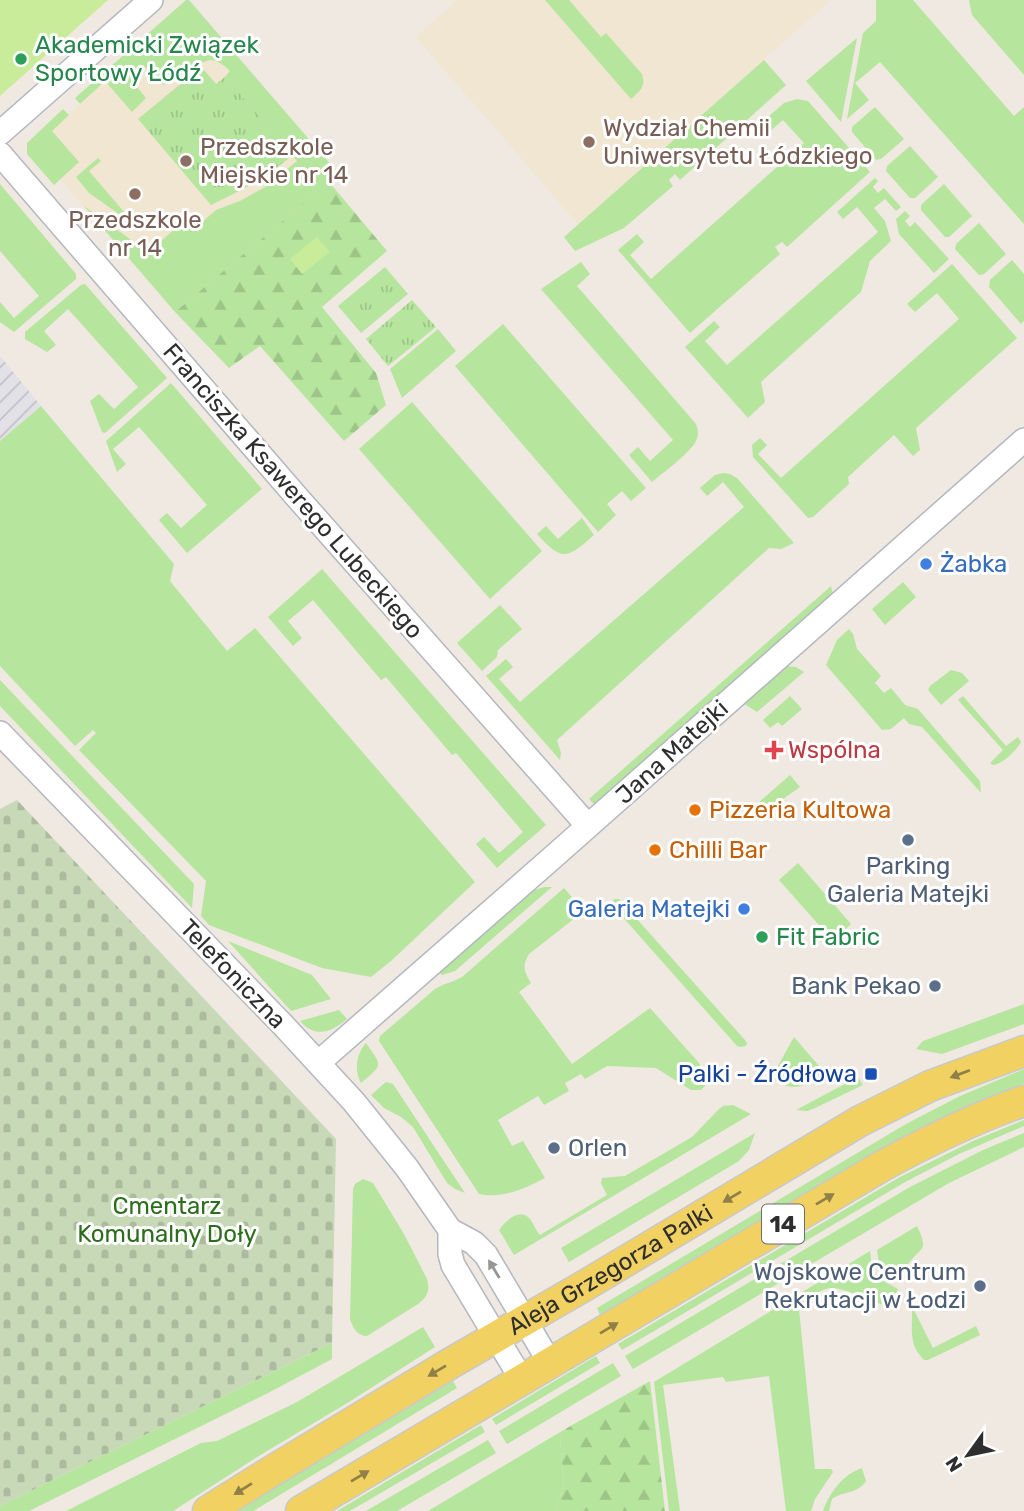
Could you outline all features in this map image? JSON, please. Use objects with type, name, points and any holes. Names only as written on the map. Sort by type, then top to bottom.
[{"type":"main road","name":"Aleja Grzegorza Palki","points":[[208,1511],[876,1113],[954,1076],[1024,1051]]},
{"type":"main road","name":"Aleja Grzegorza Palki","points":[[301,1511],[882,1166],[972,1121],[1024,1101]]},
{"type":"street","points":[[0,133],[150,0]]},
{"type":"street","name":"Franciszka Ksawerego Lubeckiego","points":[[0,154],[296,496],[588,827]]},
{"type":"street","name":"Jana Matejki","points":[[318,1063],[1024,440]]},
{"type":"street","name":"Telefoniczna","points":[[0,733],[354,1102],[383,1137],[450,1230],[481,1249],[550,1363]]},
{"type":"street","name":"Telefoniczna","points":[[450,1230],[453,1265],[522,1380]]},
{"type":"shaded area","name":"Wydział Chemii Uniwersytetu Łódzkiego","points":[[457,0],[831,0],[578,224],[416,37]]},
{"type":"shaded area","name":"Przedszkole Miejskie nr 14","points":[[190,2],[339,174],[175,312],[33,148]]},
{"type":"shaded area","points":[[0,356],[41,406],[0,441]]},
{"type":"green space","name":"Akademicki Związek Sportowy Łódź","points":[[0,0],[108,0],[0,96]]},
{"type":"green space","points":[[189,0],[339,174],[175,312],[84,206],[130,239],[129,242],[145,251],[150,241],[151,243],[158,237],[161,241],[192,214],[201,223],[216,210],[265,187],[297,161],[225,77],[230,71],[216,61],[200,64],[163,85],[146,68],[132,81],[146,98],[132,112],[105,81],[80,104],[75,98]]},
{"type":"green space","points":[[545,0],[569,0],[601,37],[606,33],[642,74],[643,86],[637,94],[631,99]]},
{"type":"green space","points":[[876,0],[913,0],[1014,116],[1024,107],[1024,224],[880,62],[855,83],[869,100],[847,119],[863,33],[876,21]]},
{"type":"green space","points":[[969,0],[1024,0],[1024,75],[972,15]]},
{"type":"green space","points":[[857,38],[841,122],[806,81]]},
{"type":"green space","points":[[764,60],[786,85],[680,180],[675,174],[669,180],[673,186],[624,228],[575,251],[564,237]]},
{"type":"green space","points":[[204,70],[216,84],[225,77],[293,155],[261,180],[211,205],[138,119],[178,86]]},
{"type":"green space","points":[[797,99],[808,101],[870,172],[787,247],[782,242],[775,247],[780,254],[690,333],[618,250],[637,234],[644,242],[630,255],[651,279],[804,143],[783,120],[769,132],[761,123],[784,103]]},
{"type":"green space","points":[[875,107],[904,139],[881,159],[876,160],[852,132],[852,127]]},
{"type":"green space","points":[[63,109],[69,115],[52,131],[79,162],[54,185],[27,154],[27,143]]},
{"type":"green space","points":[[910,146],[938,177],[915,198],[910,198],[886,171],[887,166]]},
{"type":"green space","points":[[98,158],[101,161],[89,171],[136,226],[89,193],[76,177]]},
{"type":"green space","points":[[875,178],[878,181],[873,187],[878,193],[884,188],[901,207],[896,211],[885,199],[874,208],[885,221],[891,241],[870,261],[861,292],[761,382],[765,402],[748,418],[685,347],[714,321],[720,327],[705,341],[727,365],[878,232],[857,207],[843,219],[837,212]]},
{"type":"green space","points":[[329,182],[387,251],[322,307],[376,373],[386,405],[344,441],[260,346],[229,368],[175,312]]},
{"type":"green space","points":[[0,184],[76,274],[76,279],[14,332],[0,322],[0,302],[14,318],[39,296],[0,251]]},
{"type":"green space","points":[[944,184],[972,216],[949,237],[945,237],[921,210],[921,205]]},
{"type":"green space","points":[[905,211],[910,216],[905,221],[910,227],[915,222],[949,259],[934,273],[899,234],[896,219]]},
{"type":"green space","points":[[979,223],[1006,254],[984,274],[979,275],[955,249],[956,244]]},
{"type":"green space","points":[[317,237],[330,252],[302,274],[290,259]]},
{"type":"green space","points":[[1012,260],[1024,274],[1024,321],[1021,324],[989,287],[990,280]]},
{"type":"green space","points":[[581,262],[590,274],[577,286],[697,426],[698,437],[693,446],[652,482],[629,455],[638,447],[650,461],[673,440],[541,289]]},
{"type":"green space","points":[[952,264],[1017,338],[916,428],[920,450],[913,456],[894,435],[848,477],[849,484],[813,517],[808,518],[753,457],[752,445],[760,438],[767,445],[758,454],[781,478],[959,319],[937,293],[915,312],[907,304]]},
{"type":"green space","points":[[385,267],[408,294],[361,333],[338,306]]},
{"type":"green space","points":[[85,284],[167,378],[105,433],[102,432],[90,401],[99,394],[114,409],[138,387],[68,309],[44,331],[56,345],[47,352],[25,339],[25,332]]},
{"type":"green space","points":[[412,300],[436,327],[388,366],[366,339]]},
{"type":"green space","points":[[503,324],[646,488],[631,501],[622,491],[607,504],[616,515],[598,532],[455,366]]},
{"type":"green space","points":[[438,329],[456,351],[402,398],[390,369]]},
{"type":"green space","points":[[171,383],[262,489],[187,553],[159,520],[167,513],[181,528],[207,505],[139,427],[113,449],[126,464],[117,472],[106,441]]},
{"type":"green space","points":[[412,402],[542,551],[490,599],[359,449]]},
{"type":"green space","points":[[41,406],[174,564],[170,581],[227,651],[255,628],[475,882],[371,977],[322,968],[209,925],[201,916],[206,881],[79,750],[96,733],[93,730],[75,746],[0,666],[0,441]]},
{"type":"green space","points":[[723,473],[737,478],[794,543],[781,549],[769,548],[557,740],[560,760],[486,676],[506,659],[513,667],[499,679],[520,702],[744,507],[723,482],[707,496],[700,488],[715,475]]},
{"type":"green space","points":[[582,518],[594,535],[571,553],[559,553],[537,534],[546,526],[558,539]]},
{"type":"green space","points":[[322,569],[546,825],[497,868],[476,844],[484,837],[499,853],[523,832],[456,753],[452,755],[386,677],[381,680],[313,600],[288,621],[302,638],[293,646],[268,617]]},
{"type":"green space","points":[[903,582],[916,597],[885,625],[872,609]]},
{"type":"green space","points":[[831,586],[833,594],[597,803],[594,804],[589,799]]},
{"type":"green space","points":[[500,605],[522,629],[498,650],[497,657],[482,671],[457,643]]},
{"type":"green space","points":[[849,629],[857,649],[881,676],[875,683],[884,693],[891,688],[905,705],[918,709],[980,781],[981,793],[922,727],[909,724],[904,718],[891,729],[882,730],[826,665],[837,640]]},
{"type":"green space","points":[[786,666],[796,667],[804,672],[757,712],[743,703]]},
{"type":"green space","points":[[951,670],[962,673],[969,681],[941,705],[928,690]]},
{"type":"green space","points":[[0,680],[194,884],[192,908],[0,706]]},
{"type":"green space","points":[[790,696],[802,709],[782,726],[778,722],[770,728],[763,720]]},
{"type":"green space","points":[[963,696],[1006,746],[1018,737],[1021,742],[1013,753],[1001,762],[993,765],[990,763],[1003,750],[958,700]]},
{"type":"green space","points":[[790,775],[800,787],[766,811],[757,813],[751,809]]},
{"type":"green space","name":"Cmentarz Komunalny Doły","points":[[17,800],[336,1139],[332,1343],[0,1506],[0,809]]},
{"type":"green space","points":[[798,863],[851,924],[833,941],[779,880]]},
{"type":"green space","points":[[552,887],[455,971],[442,975],[439,972],[532,891]]},
{"type":"green space","points":[[564,888],[584,911],[529,954],[525,968],[531,983],[519,992],[572,1064],[650,1008],[699,1063],[705,1077],[705,1086],[701,1090],[691,1090],[656,1068],[607,1066],[585,1079],[581,1074],[565,1083],[569,1091],[544,1105],[538,1096],[498,1120],[512,1146],[523,1141],[545,1178],[505,1194],[479,1194],[379,1041],[380,1036],[435,989],[462,977]]},
{"type":"green space","points":[[615,899],[619,899],[745,1040],[746,1046],[737,1046],[612,905]]},
{"type":"green space","points":[[228,941],[312,975],[331,999],[291,1011]]},
{"type":"green space","points":[[1024,1004],[1024,1024],[942,1054],[916,1049],[923,1041]]},
{"type":"green space","points":[[339,1010],[347,1019],[324,1032],[312,1030],[300,1021]]},
{"type":"green space","points":[[794,1037],[825,1073],[795,1087],[774,1079],[774,1073]]},
{"type":"green space","points":[[366,1043],[378,1065],[361,1083],[357,1063]]},
{"type":"green space","points":[[1024,1069],[1024,1084],[951,1114],[881,1149],[600,1315],[597,1308],[906,1124],[958,1097]]},
{"type":"green space","points":[[858,1077],[863,1085],[813,1109],[796,1110]]},
{"type":"green space","points":[[386,1082],[393,1084],[465,1193],[447,1183],[413,1127],[384,1108],[371,1095]]},
{"type":"green space","points":[[733,1105],[751,1114],[514,1255],[499,1230],[513,1217],[522,1214],[526,1216],[540,1235],[607,1195],[601,1183],[602,1178],[625,1176],[692,1137],[723,1106]]},
{"type":"green space","points":[[1024,1120],[1024,1126],[959,1154],[905,1182],[622,1350],[618,1344],[900,1177],[973,1141]]},
{"type":"green space","points":[[755,1133],[749,1150],[739,1161],[569,1262],[561,1248]]},
{"type":"green space","points":[[1024,1133],[1024,1147],[949,1183],[633,1369],[625,1356],[910,1187],[983,1150]]},
{"type":"green space","points":[[363,1179],[373,1183],[404,1234],[427,1279],[428,1287],[426,1296],[421,1301],[367,1336],[356,1331],[350,1319],[353,1189],[355,1184]]},
{"type":"green space","points":[[917,1226],[923,1241],[922,1249],[907,1266],[900,1283],[881,1271],[877,1250]]},
{"type":"green space","points":[[870,1251],[872,1269],[878,1278],[898,1289],[892,1306],[831,1288],[822,1290],[799,1309],[815,1469],[831,1469],[833,1472],[815,1499],[811,1511],[786,1511],[769,1376],[726,1382],[723,1377],[663,1385],[680,1511],[669,1511],[654,1382]]},
{"type":"green space","points":[[912,1306],[933,1348],[976,1326],[980,1335],[924,1360],[913,1341]]},
{"type":"green space","points":[[423,1327],[435,1347],[173,1511],[66,1511],[201,1443],[217,1441],[297,1402]]},
{"type":"green space","points":[[332,1343],[332,1359],[268,1393],[29,1511],[0,1511],[0,1506]]},
{"type":"green space","points":[[596,1356],[600,1363],[496,1425],[492,1419]]},
{"type":"green space","points":[[613,1363],[621,1376],[507,1444],[499,1431]]},
{"type":"green space","points":[[453,1381],[457,1388],[253,1511],[239,1511],[298,1473]]},
{"type":"green space","points":[[650,1381],[665,1511],[554,1511],[564,1487],[560,1436],[567,1428]]},
{"type":"green space","points":[[481,1425],[485,1432],[350,1511],[337,1511]]},
{"type":"green space","points":[[567,1428],[560,1436],[564,1487],[554,1511],[428,1511]]},
{"type":"green space","points":[[488,1440],[496,1453],[397,1511],[366,1511]]},
{"type":"green space","points":[[862,1468],[866,1481],[854,1490],[832,1499],[829,1511],[823,1511],[838,1485],[848,1475]]},
{"type":"place","name":"Akademicki Związek Sportowy Łódź","points":[[21,59]]},
{"type":"place","name":"Wydział Chemii Uniwersytetu Łódzkiego","points":[[589,142]]},
{"type":"place","name":"Przedszkole Miejskie nr 14","points":[[186,161]]},
{"type":"place","name":"Przedszkole nr 14","points":[[135,194]]},
{"type":"place","name":"Żabka","points":[[926,564]]},
{"type":"place","name":"Wspólna","points":[[774,750]]},
{"type":"place","name":"Pizzeria Kultowa","points":[[695,810]]},
{"type":"place","name":"Parking Galeria Matejki","points":[[908,840]]},
{"type":"place","name":"Chilli Bar","points":[[655,850]]},
{"type":"place","name":"Galeria Matejki","points":[[744,909]]},
{"type":"place","name":"Fit Fabric","points":[[762,937]]},
{"type":"place","name":"Bank Pekao","points":[[935,986]]},
{"type":"place","name":"Palki - Źródłowa","points":[[871,1074]]},
{"type":"place","name":"Orlen","points":[[554,1148]]},
{"type":"place","name":"Wojskowe Centrum Rekrutacji w Łodzi","points":[[980,1286]]}]
